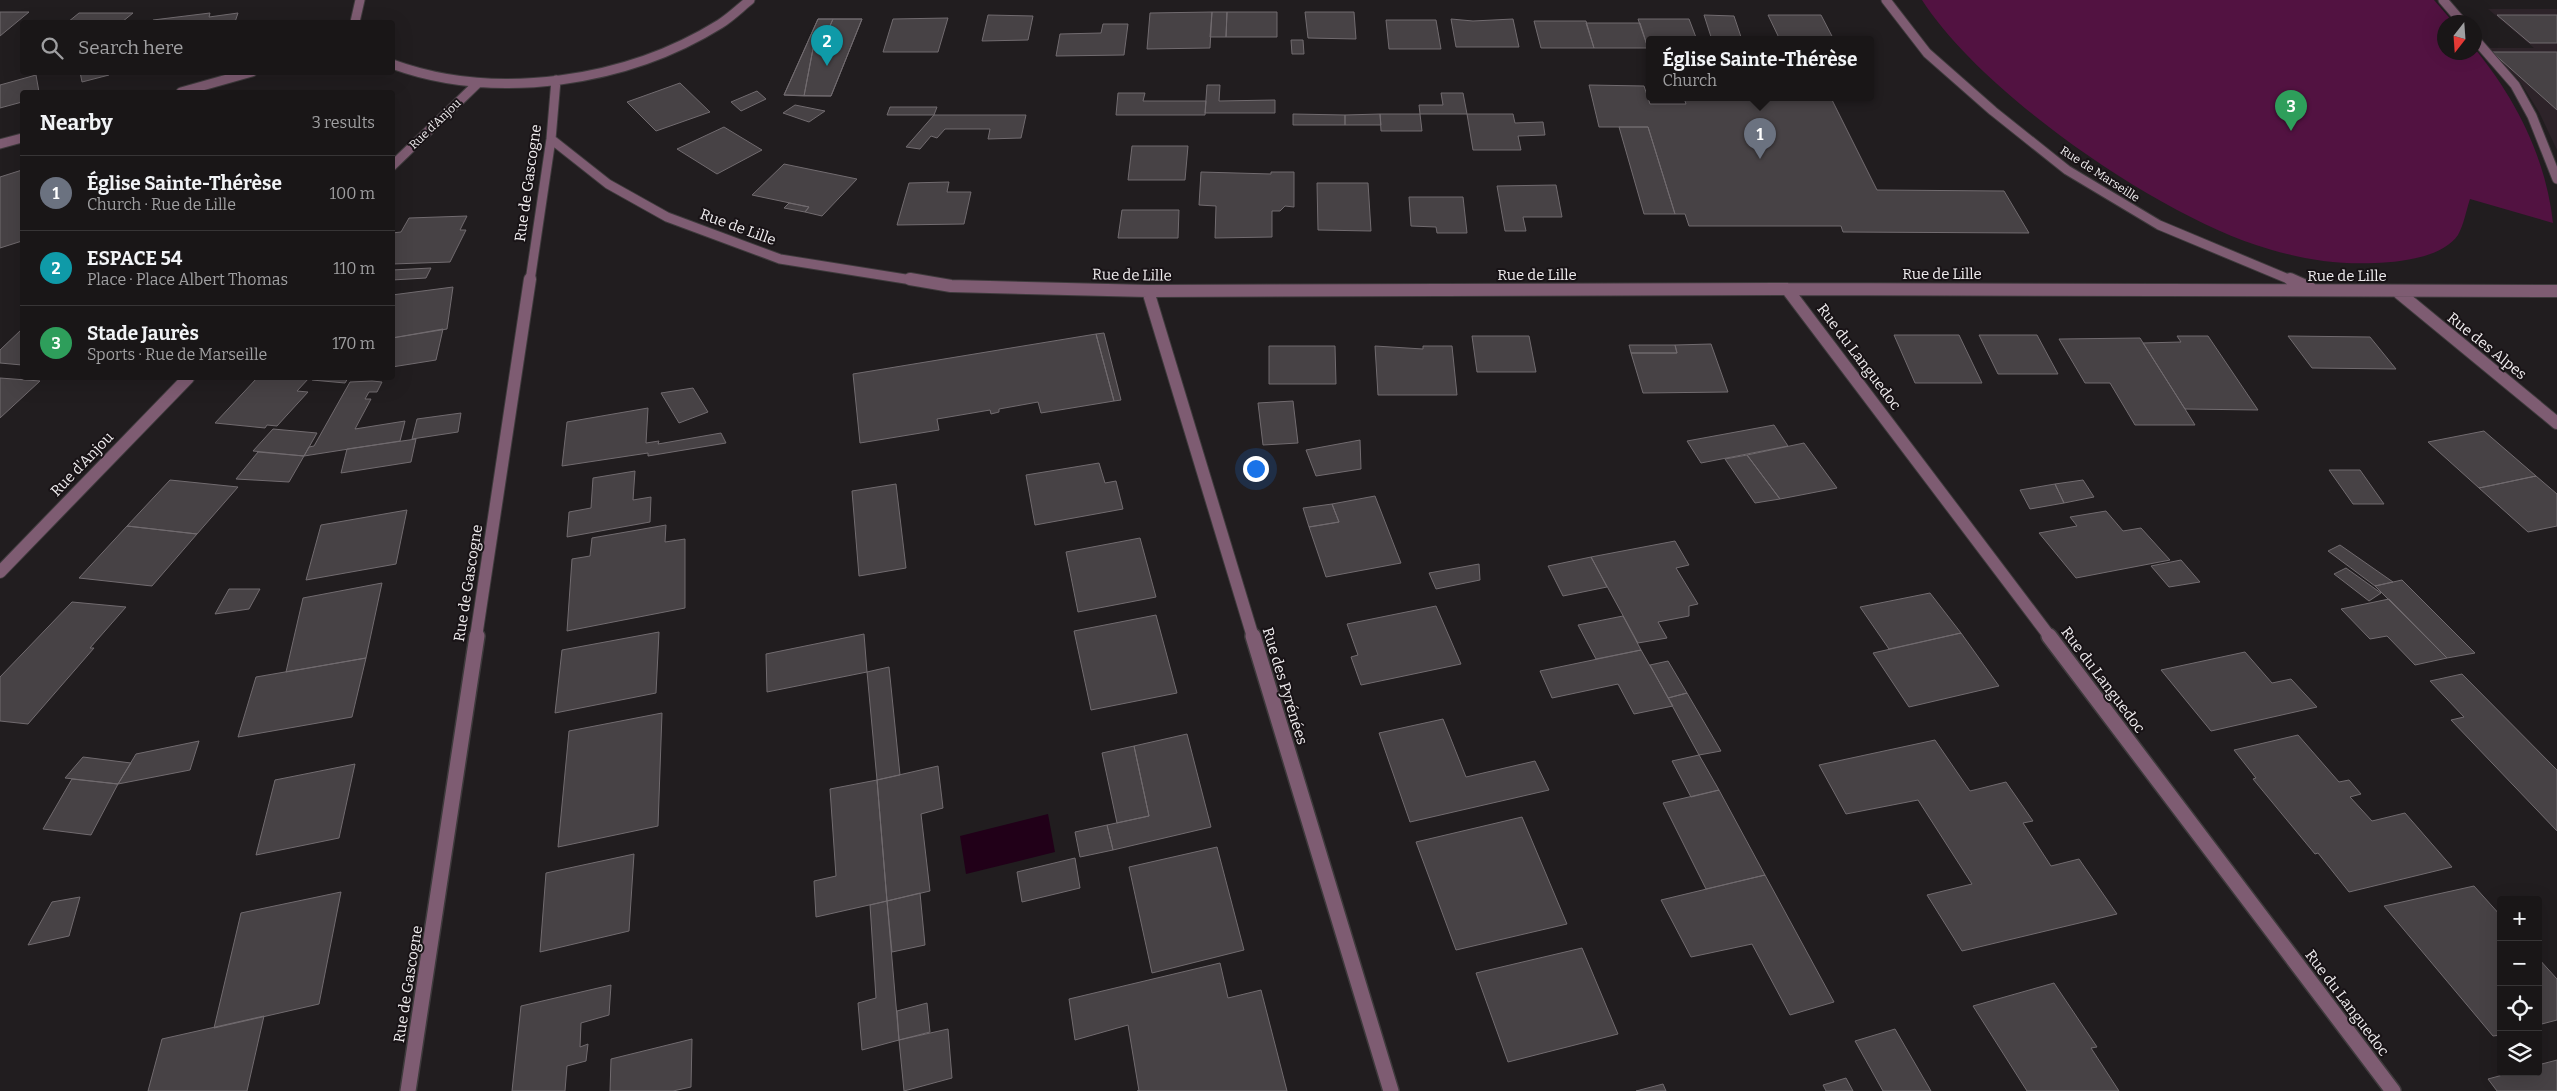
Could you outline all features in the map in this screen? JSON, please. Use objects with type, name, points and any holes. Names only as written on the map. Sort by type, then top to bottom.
[{"type":"street","points":[[355,20],[360,0]]},
{"type":"street","points":[[395,65],[421,75],[478,83],[556,80],[629,64],[693,40],[739,11],[750,0]]},
{"type":"street","name":"Rue de Marseille","points":[[1886,0],[1927,52],[1993,111],[2066,170],[2159,225],[2318,291]]},
{"type":"street","points":[[2443,0],[2456,15]]},
{"type":"street","points":[[2482,47],[2515,86],[2524,101],[2532,116],[2557,179]]},
{"type":"street","points":[[188,90],[241,75]]},
{"type":"street","name":"Rue de Gascogne","points":[[408,1091],[551,139],[556,80]]},
{"type":"street","name":"Rue d'Anjou","points":[[395,163],[429,128],[478,83]]},
{"type":"street","points":[[0,144],[20,139]]},
{"type":"street","name":"Rue de Lille","points":[[551,139],[608,184],[667,218],[780,259],[951,286],[1148,291],[1787,289],[2557,292]]},
{"type":"street","name":"Rue du Languedoc","points":[[1787,289],[2393,1091]]},
{"type":"street","name":"Rue des Pyrénées","points":[[1148,291],[1391,1091]]},
{"type":"street","name":"Rue des Alpes","points":[[2398,292],[2557,423]]},
{"type":"street","name":"Rue d'Anjou","points":[[0,572],[186,380]]},
{"type":"shaded area","points":[[1922,0],[2434,0],[2447,15],[2437,15],[2437,60],[2482,60],[2482,58],[2490,68],[2504,88],[2527,130],[2544,175],[2553,223],[2470,199],[2458,235],[2451,243],[2431,254],[2408,260],[2344,263],[2285,254],[2256,245],[2214,228],[2168,205],[2120,177],[2026,109],[1985,73],[1949,36]]},
{"type":"shaded area","points":[[2488,9],[2557,9],[2557,150],[2539,112],[2519,80],[2487,48],[2534,48]]},
{"type":"shaded area","points":[[1048,814],[1055,852],[966,874],[960,836]]},
{"type":"building","points":[[0,12],[29,12],[0,36]]},
{"type":"building","points":[[1212,12],[1227,12],[1226,37],[1210,37]]},
{"type":"building","points":[[1212,12],[1210,48],[1147,49],[1150,13]]},
{"type":"building","points":[[1227,12],[1277,12],[1277,37],[1226,37]]},
{"type":"building","points":[[1305,12],[1354,12],[1356,39],[1308,38]]},
{"type":"building","points":[[79,13],[133,13],[124,20],[70,20]]},
{"type":"building","points":[[210,13],[209,17],[238,13],[236,20],[153,20]]},
{"type":"building","points":[[988,15],[1033,16],[1028,40],[982,41]]},
{"type":"building","points":[[1704,15],[1734,16],[1741,36],[1711,36]]},
{"type":"building","points":[[1768,15],[1821,15],[1832,36],[1778,36]]},
{"type":"building","points":[[2497,15],[2557,15],[2557,43],[2530,43]]},
{"type":"building","points":[[948,18],[938,52],[883,52],[893,19]]},
{"type":"building","points":[[818,19],[862,19],[831,96],[784,95]]},
{"type":"building","points":[[818,19],[833,19],[829,28],[835,29],[829,36],[816,33],[804,96],[784,95]]},
{"type":"building","points":[[833,19],[862,19],[831,96],[804,96],[816,33],[829,36],[835,29],[829,28]]},
{"type":"building","points":[[1451,19],[1473,21],[1513,19],[1519,47],[1456,47]]},
{"type":"building","points":[[1638,19],[1689,19],[1695,36],[1646,36],[1646,42]]},
{"type":"building","points":[[1386,20],[1436,20],[1441,49],[1389,49]]},
{"type":"building","points":[[1534,21],[1586,21],[1594,48],[1541,48]]},
{"type":"building","points":[[1586,23],[1640,23],[1646,42],[1646,48],[1594,48]]},
{"type":"building","points":[[1103,24],[1128,24],[1124,55],[1056,56],[1060,34],[1101,33]]},
{"type":"building","points":[[1291,40],[1303,40],[1304,54],[1292,54]]},
{"type":"building","points":[[2492,52],[2557,52],[2557,110]]},
{"type":"building","points":[[36,75],[39,90],[20,90],[20,103],[0,108],[0,85]]},
{"type":"building","points":[[81,75],[109,75],[82,82]]},
{"type":"building","points":[[680,83],[710,112],[656,131],[627,102]]},
{"type":"building","points":[[1207,85],[1220,85],[1219,101],[1275,100],[1275,113],[1205,113]]},
{"type":"building","points":[[1589,85],[1644,86],[1646,101],[1649,101],[1650,104],[1686,104],[1685,101],[1832,101],[1877,190],[2004,191],[2029,233],[1843,232],[1841,226],[1689,226],[1685,214],[1675,214],[1648,127],[1599,127]]},
{"type":"building","points":[[757,91],[766,99],[741,111],[731,102]]},
{"type":"building","points":[[1118,93],[1145,93],[1143,101],[1206,101],[1205,115],[1116,115]]},
{"type":"building","points":[[1441,93],[1463,93],[1467,114],[1420,114],[1419,105],[1443,105]]},
{"type":"building","points":[[795,105],[825,111],[809,122],[783,113]]},
{"type":"building","points":[[890,107],[937,107],[934,115],[887,115]]},
{"type":"building","points":[[1293,114],[1345,115],[1345,125],[1293,125]]},
{"type":"building","points":[[1380,114],[1381,125],[1345,125],[1345,115]]},
{"type":"building","points":[[1380,114],[1420,114],[1422,131],[1381,131]]},
{"type":"building","points":[[1467,114],[1513,114],[1515,123],[1543,122],[1545,135],[1518,136],[1521,150],[1473,150]]},
{"type":"building","points":[[934,115],[1026,115],[1021,138],[988,139],[990,129],[945,129],[937,138],[931,136],[920,149],[906,147]]},
{"type":"building","points":[[724,127],[762,150],[717,174],[677,149]]},
{"type":"building","points":[[1619,127],[1648,127],[1675,214],[1644,214]]},
{"type":"building","points":[[1132,146],[1188,146],[1185,180],[1128,180]]},
{"type":"building","points":[[784,164],[857,179],[822,216],[805,212],[809,207],[752,195]]},
{"type":"building","points":[[20,171],[20,242],[0,248],[0,177]]},
{"type":"building","points":[[1201,172],[1271,174],[1271,172],[1294,172],[1294,207],[1285,206],[1280,211],[1272,211],[1272,237],[1215,238],[1216,206],[1199,205]]},
{"type":"building","points":[[949,182],[947,192],[971,192],[964,224],[897,225],[909,183]]},
{"type":"building","points":[[1317,183],[1368,183],[1371,231],[1318,230]]},
{"type":"building","points":[[1556,185],[1562,217],[1523,217],[1526,231],[1505,231],[1497,186]]},
{"type":"building","points":[[1409,197],[1463,197],[1467,233],[1437,233],[1436,227],[1411,226]]},
{"type":"building","points":[[789,203],[809,207],[805,212],[784,208]]},
{"type":"building","points":[[1122,210],[1179,210],[1178,238],[1118,238]]},
{"type":"building","points":[[467,216],[460,230],[466,230],[450,262],[395,264],[395,233],[401,232],[409,218]]},
{"type":"building","points":[[431,268],[426,278],[395,280],[395,270]]},
{"type":"building","points":[[453,287],[447,329],[395,338],[395,295]]},
{"type":"building","points":[[443,329],[436,360],[395,367],[395,337]]},
{"type":"building","points":[[20,331],[20,365],[0,363],[0,350]]},
{"type":"building","points":[[1104,333],[1121,400],[1114,401],[1096,334]]},
{"type":"building","points":[[1096,334],[1114,401],[1041,413],[1038,402],[999,409],[999,412],[991,414],[990,410],[937,419],[939,430],[860,443],[853,374]]},
{"type":"building","points":[[1894,335],[1959,335],[1982,383],[1915,383]]},
{"type":"building","points":[[1979,335],[2037,335],[2058,374],[1998,374]]},
{"type":"building","points":[[1472,336],[1529,336],[1536,372],[1477,372]]},
{"type":"building","points":[[2177,336],[2208,336],[2258,410],[2185,409],[2143,343],[2181,342]]},
{"type":"building","points":[[2288,336],[2370,337],[2396,369],[2312,368]]},
{"type":"building","points":[[2140,338],[2195,425],[2135,425],[2110,383],[2085,383],[2059,339]]},
{"type":"building","points":[[1711,344],[1728,392],[1643,393],[1631,353],[1677,353],[1675,345]]},
{"type":"building","points":[[1629,345],[1675,345],[1677,353],[1631,353]]},
{"type":"building","points":[[1269,346],[1335,346],[1336,384],[1269,384]]},
{"type":"building","points":[[1375,346],[1423,349],[1423,346],[1452,346],[1457,395],[1378,395]]},
{"type":"building","points":[[0,378],[40,381],[0,418]]},
{"type":"building","points":[[255,380],[307,380],[297,391],[308,392],[277,426],[267,425],[265,428],[215,423]]},
{"type":"building","points":[[312,380],[347,380],[345,383]]},
{"type":"building","points":[[350,382],[382,382],[377,392],[369,392],[365,399],[371,399],[355,429],[405,421],[400,441],[304,456],[309,447],[314,446]]},
{"type":"building","points":[[693,388],[708,412],[679,423],[661,393]]},
{"type":"building","points":[[1293,401],[1298,443],[1263,445],[1258,403]]},
{"type":"building","points":[[648,408],[646,443],[659,441],[658,444],[721,433],[726,443],[648,456],[648,453],[562,466],[567,422]]},
{"type":"building","points":[[461,413],[458,432],[412,439],[417,419]]},
{"type":"building","points":[[1774,425],[1788,446],[1701,463],[1687,441]]},
{"type":"building","points":[[273,429],[317,433],[304,456],[253,451]]},
{"type":"building","points":[[2484,431],[2536,476],[2479,488],[2428,442]]},
{"type":"building","points":[[416,439],[411,462],[341,473],[347,449]]},
{"type":"building","points":[[1360,440],[1361,469],[1316,476],[1306,450]]},
{"type":"building","points":[[1804,443],[1837,488],[1780,499],[1747,455]]},
{"type":"building","points":[[258,452],[304,456],[289,482],[236,479]]},
{"type":"building","points":[[1747,455],[1780,499],[1755,503],[1725,459]]},
{"type":"building","points":[[1099,463],[1105,483],[1116,481],[1123,509],[1035,525],[1026,475]]},
{"type":"building","points":[[2329,470],[2360,470],[2384,504],[2353,504]]},
{"type":"building","points":[[635,471],[633,500],[651,497],[650,522],[567,537],[569,512],[591,508],[593,478]]},
{"type":"building","points":[[2536,476],[2557,494],[2557,526],[2528,532],[2479,488]]},
{"type":"building","points":[[170,480],[238,487],[197,534],[127,526]]},
{"type":"building","points":[[2083,480],[2094,497],[2064,503],[2055,484]]},
{"type":"building","points":[[896,484],[906,568],[859,576],[852,491]]},
{"type":"building","points":[[2055,484],[2064,503],[2030,509],[2020,490]]},
{"type":"building","points":[[1375,496],[1401,563],[1326,577],[1309,527],[1339,522],[1332,504]]},
{"type":"building","points":[[1332,504],[1339,522],[1309,527],[1303,508]]},
{"type":"building","points":[[407,510],[396,564],[306,580],[321,525]]},
{"type":"building","points":[[2106,511],[2123,531],[2141,528],[2170,560],[2076,578],[2039,533],[2077,526],[2070,517]]},
{"type":"building","points":[[666,525],[665,542],[685,539],[685,608],[567,631],[572,559],[590,556],[592,538]]},
{"type":"building","points":[[127,526],[197,534],[152,586],[79,578]]},
{"type":"building","points":[[1140,538],[1156,597],[1078,612],[1066,552]]},
{"type":"building","points":[[1675,541],[1689,565],[1676,568],[1698,604],[1689,606],[1689,616],[1658,622],[1667,638],[1638,643],[1591,557]]},
{"type":"building","points":[[2340,545],[2393,582],[2375,586],[2328,551]]},
{"type":"building","points":[[1591,557],[1607,587],[1563,596],[1548,566]]},
{"type":"building","points":[[2181,560],[2200,582],[2169,587],[2151,566]]},
{"type":"building","points":[[1479,564],[1480,580],[1436,589],[1429,573]]},
{"type":"building","points":[[2346,568],[2381,593],[2369,601],[2334,574]]},
{"type":"building","points":[[2402,580],[2475,653],[2447,658],[2375,586]]},
{"type":"building","points":[[382,583],[366,658],[286,672],[303,598]]},
{"type":"building","points":[[229,589],[260,589],[249,609],[215,614]]},
{"type":"building","points":[[1930,593],[1961,633],[1889,649],[1860,607]]},
{"type":"building","points":[[2389,599],[2447,658],[2415,665],[2387,636],[2370,639],[2341,609]]},
{"type":"building","points":[[72,602],[126,607],[90,648],[94,648],[28,724],[0,721],[0,677]]},
{"type":"building","points":[[1436,606],[1461,664],[1361,685],[1351,657],[1358,655],[1347,624]]},
{"type":"building","points":[[1156,615],[1177,693],[1091,710],[1074,631]]},
{"type":"building","points":[[1623,616],[1641,650],[1596,659],[1578,625]]},
{"type":"building","points":[[659,632],[656,693],[555,713],[562,650]]},
{"type":"building","points":[[1961,633],[1999,686],[1909,707],[1873,653]]},
{"type":"building","points":[[864,634],[867,672],[767,692],[766,654]]},
{"type":"building","points":[[1641,650],[1673,706],[1634,714],[1618,684],[1552,698],[1540,671]]},
{"type":"building","points":[[2245,652],[2272,683],[2291,679],[2317,707],[2211,731],[2161,670]]},
{"type":"building","points":[[366,658],[352,717],[238,737],[256,677]]},
{"type":"building","points":[[1668,661],[1687,693],[1668,698],[1650,665]]},
{"type":"building","points":[[889,667],[900,775],[877,780],[867,672]]},
{"type":"building","points":[[2462,674],[2557,770],[2557,831],[2451,720],[2464,717],[2430,681]]},
{"type":"building","points":[[1687,693],[1721,751],[1699,755],[1668,698]]},
{"type":"building","points":[[662,713],[658,826],[558,847],[569,731]]},
{"type":"building","points":[[1443,719],[1466,777],[1535,761],[1549,790],[1410,822],[1379,733]]},
{"type":"building","points":[[1187,734],[1211,827],[1113,850],[1107,825],[1149,816],[1134,746]]},
{"type":"building","points":[[2298,735],[2339,782],[2349,780],[2361,794],[2350,797],[2372,821],[2405,813],[2452,867],[2349,892],[2318,853],[2315,854],[2253,779],[2256,778],[2234,750]]},
{"type":"building","points":[[1935,740],[1970,791],[2006,782],[2033,821],[2023,823],[2051,866],[2079,859],[2117,914],[1962,951],[1927,895],[1972,884],[1918,800],[1846,814],[1819,765]]},
{"type":"building","points":[[199,741],[190,770],[118,784],[136,754]]},
{"type":"building","points":[[1134,746],[1149,816],[1117,823],[1102,753]]},
{"type":"building","points":[[1699,755],[1719,790],[1691,797],[1672,761]]},
{"type":"building","points":[[83,757],[131,763],[118,784],[65,778]]},
{"type":"building","points":[[355,764],[339,838],[256,855],[275,780]]},
{"type":"building","points":[[938,766],[943,808],[921,814],[930,891],[887,901],[877,780]]},
{"type":"building","points":[[72,779],[118,784],[91,835],[43,829]]},
{"type":"building","points":[[877,780],[887,901],[816,917],[814,881],[836,876],[830,789]]},
{"type":"building","points":[[1719,790],[1765,875],[1706,889],[1663,803]]},
{"type":"building","points":[[1522,817],[1567,924],[1456,950],[1416,842]]},
{"type":"building","points":[[1107,825],[1113,850],[1080,857],[1075,832]]},
{"type":"building","points":[[1217,847],[1244,950],[1152,973],[1129,867]]},
{"type":"building","points":[[634,854],[629,931],[540,952],[546,873]]},
{"type":"building","points":[[1075,858],[1080,888],[1022,902],[1017,872]]},
{"type":"building","points":[[1765,875],[1834,1002],[1790,1015],[1752,944],[1691,957],[1661,900]]},
{"type":"building","points":[[2474,886],[2497,912],[2497,1036],[2493,1036],[2384,906]]},
{"type":"building","points":[[341,892],[319,1004],[214,1028],[241,913]]},
{"type":"building","points":[[920,893],[925,945],[892,952],[887,901]]},
{"type":"building","points":[[80,897],[69,936],[28,945],[52,902]]},
{"type":"building","points":[[887,901],[899,1040],[862,1050],[858,1003],[876,998],[870,905]]},
{"type":"building","points":[[1582,948],[1618,1034],[1508,1062],[1476,973]]},
{"type":"building","points":[[2542,962],[2557,979],[2557,1020],[2542,1024]]},
{"type":"building","points":[[1220,963],[1228,998],[1261,990],[1287,1091],[1139,1091],[1128,1025],[1075,1040],[1069,999]]},
{"type":"building","points":[[2054,983],[2097,1047],[2091,1048],[2119,1091],[2027,1091],[1973,1006]]},
{"type":"building","points":[[611,985],[609,1015],[581,1023],[580,1047],[588,1044],[586,1061],[567,1066],[565,1091],[512,1091],[521,1006]]},
{"type":"building","points":[[927,1003],[930,1032],[899,1040],[897,1011]]},
{"type":"building","points":[[264,1016],[247,1091],[148,1091],[162,1039]]},
{"type":"building","points":[[948,1029],[952,1078],[904,1091],[899,1040]]},
{"type":"building","points":[[1895,1029],[1931,1091],[1883,1091],[1855,1041]]},
{"type":"building","points":[[692,1039],[691,1087],[673,1091],[610,1091],[611,1059]]},
{"type":"building","points":[[2557,1060],[2557,1091],[2497,1091],[2488,1079],[2499,1076],[2542,1076],[2542,1064]]},
{"type":"building","points":[[1846,1078],[1853,1091],[1826,1091],[1823,1085]]},
{"type":"building","points":[[1663,1084],[1666,1091],[1636,1091]]},
{"type":"place","name":"ESPACE 54","points":[[827,66]]},
{"type":"place","name":"Stade Jaurès","points":[[2291,131]]},
{"type":"place","name":"Église Sainte-Thérèse","points":[[1760,159]]}]
